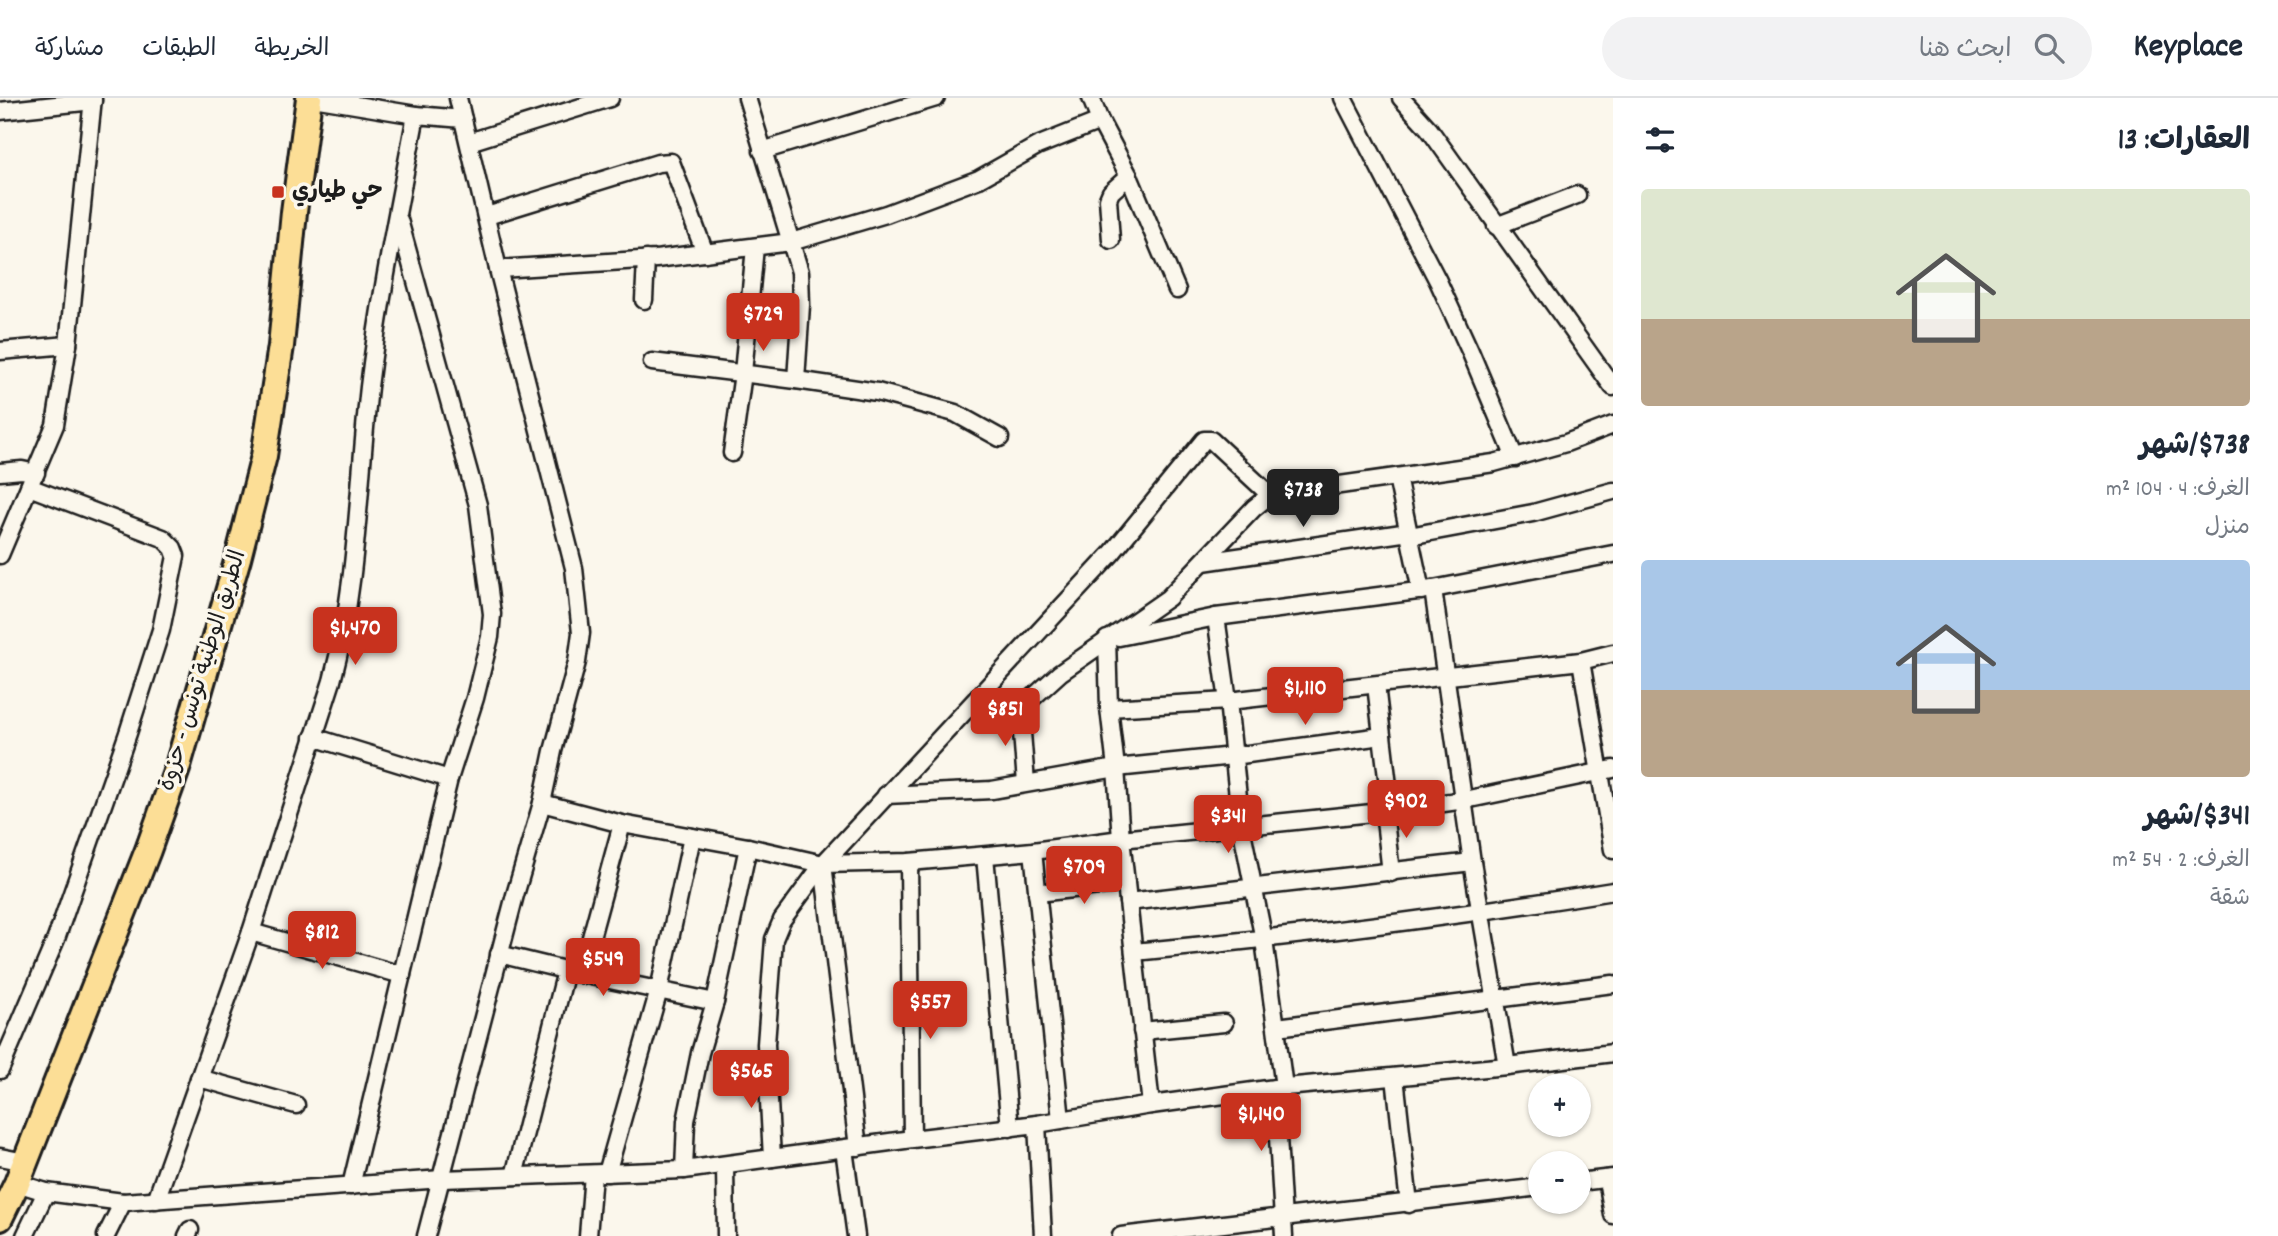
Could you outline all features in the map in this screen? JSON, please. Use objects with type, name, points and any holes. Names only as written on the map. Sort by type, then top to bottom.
[{"type":"main road","name":"الطريق الوطنية تونس - حزوة","points":[[0,1218],[21,1173],[148,850],[173,781],[211,658],[264,456],[281,346],[294,212],[311,98]]},
{"type":"street","points":[[311,98],[416,115],[463,119]]},
{"type":"street","points":[[426,1236],[578,662],[581,633],[574,568],[498,269],[458,98]]},
{"type":"street","points":[[469,142],[610,98]]},
{"type":"street","points":[[747,98],[800,272],[796,380]]},
{"type":"street","points":[[762,151],[936,98]]},
{"type":"street","points":[[1091,98],[1129,176],[1177,289]]},
{"type":"street","points":[[1343,98],[1438,281],[1515,458]]},
{"type":"street","points":[[1401,98],[1429,129],[1613,387]]},
{"type":"street","points":[[0,111],[93,99],[68,345],[55,425],[0,555]]},
{"type":"street","points":[[156,1200],[251,932],[343,640],[355,557],[369,388],[383,292],[416,115]]},
{"type":"street","points":[[498,269],[705,254],[790,242],[886,214],[979,179],[1037,146],[1100,121]]},
{"type":"street","points":[[486,216],[658,163],[671,162],[705,254]]},
{"type":"street","points":[[1111,240],[1108,199],[1111,192],[1129,176]]},
{"type":"street","points":[[1496,226],[1577,195]]},
{"type":"street","points":[[351,1186],[449,779],[475,698],[490,637],[491,597],[478,505],[397,214]]},
{"type":"street","points":[[732,453],[755,247]]},
{"type":"street","points":[[644,300],[646,259]]},
{"type":"street","points":[[0,351],[68,345]]},
{"type":"street","points":[[652,362],[877,393],[955,413],[1000,438]]},
{"type":"street","points":[[1026,783],[1021,712],[1028,702],[1060,673],[1154,609],[1270,495],[1515,458],[1613,425]]},
{"type":"street","points":[[772,1158],[766,1044],[774,939],[782,920],[823,864],[1112,553],[1204,440],[1211,440],[1270,495]]},
{"type":"street","points":[[0,472],[22,470],[33,480],[163,538],[173,548],[176,564],[161,630],[128,733],[56,939],[0,1070]]},
{"type":"street","points":[[1397,477],[1409,534],[1427,590],[1445,677],[1472,862],[1507,1066]]},
{"type":"street","points":[[1203,562],[1409,534],[1532,513],[1613,491]]},
{"type":"street","points":[[1107,639],[1216,617],[1427,590],[1613,554]]},
{"type":"street","points":[[1216,617],[1241,827],[1264,940],[1277,1027],[1284,1236]]},
{"type":"street","points":[[1107,639],[1109,708],[1121,839],[1151,1105]]},
{"type":"street","points":[[1109,708],[1228,701],[1376,685],[1581,661],[1613,653]]},
{"type":"street","points":[[1581,661],[1606,771],[1613,850]]},
{"type":"street","points":[[1376,685],[1391,873]]},
{"type":"street","points":[[886,795],[992,790],[1116,768],[1382,736]]},
{"type":"street","points":[[313,737],[449,779]]},
{"type":"street","points":[[541,803],[622,824],[823,864],[909,862],[1033,851],[1388,811],[1465,800],[1606,771]]},
{"type":"street","points":[[514,1176],[574,973],[622,824]]},
{"type":"street","points":[[588,1236],[600,1173],[659,990],[692,837]]},
{"type":"street","points":[[684,1170],[686,1121],[748,847]]},
{"type":"street","points":[[1033,851],[1061,1120]]},
{"type":"street","points":[[985,856],[1010,1128]]},
{"type":"street","points":[[909,862],[912,1139]]},
{"type":"street","points":[[1128,902],[1472,862]]},
{"type":"street","points":[[823,864],[851,1148],[856,1236]]},
{"type":"street","points":[[1037,893],[1126,883]]},
{"type":"street","points":[[1134,952],[1264,940],[1481,912],[1613,891]]},
{"type":"street","points":[[251,932],[402,975]]},
{"type":"street","points":[[499,954],[574,973],[715,1002]]},
{"type":"street","points":[[1277,1027],[1613,984]]},
{"type":"street","points":[[1142,1031],[1224,1023]]},
{"type":"street","points":[[0,1157],[46,1192],[123,1202],[442,1180],[684,1170],[1010,1128],[1280,1088],[1613,1053]]},
{"type":"street","points":[[1395,1077],[1409,1203]]},
{"type":"street","points":[[200,1079],[296,1105]]},
{"type":"street","points":[[1037,1124],[1042,1236]]},
{"type":"street","points":[[725,1166],[726,1236]]},
{"type":"street","points":[[1591,1180],[1610,1178],[1613,1215]]},
{"type":"street","points":[[1121,1236],[1528,1188]]},
{"type":"street","points":[[25,1236],[46,1192]]},
{"type":"street","points":[[106,1236],[123,1202]]},
{"type":"place","name":"حي طياري","points":[[278,192]]}]
